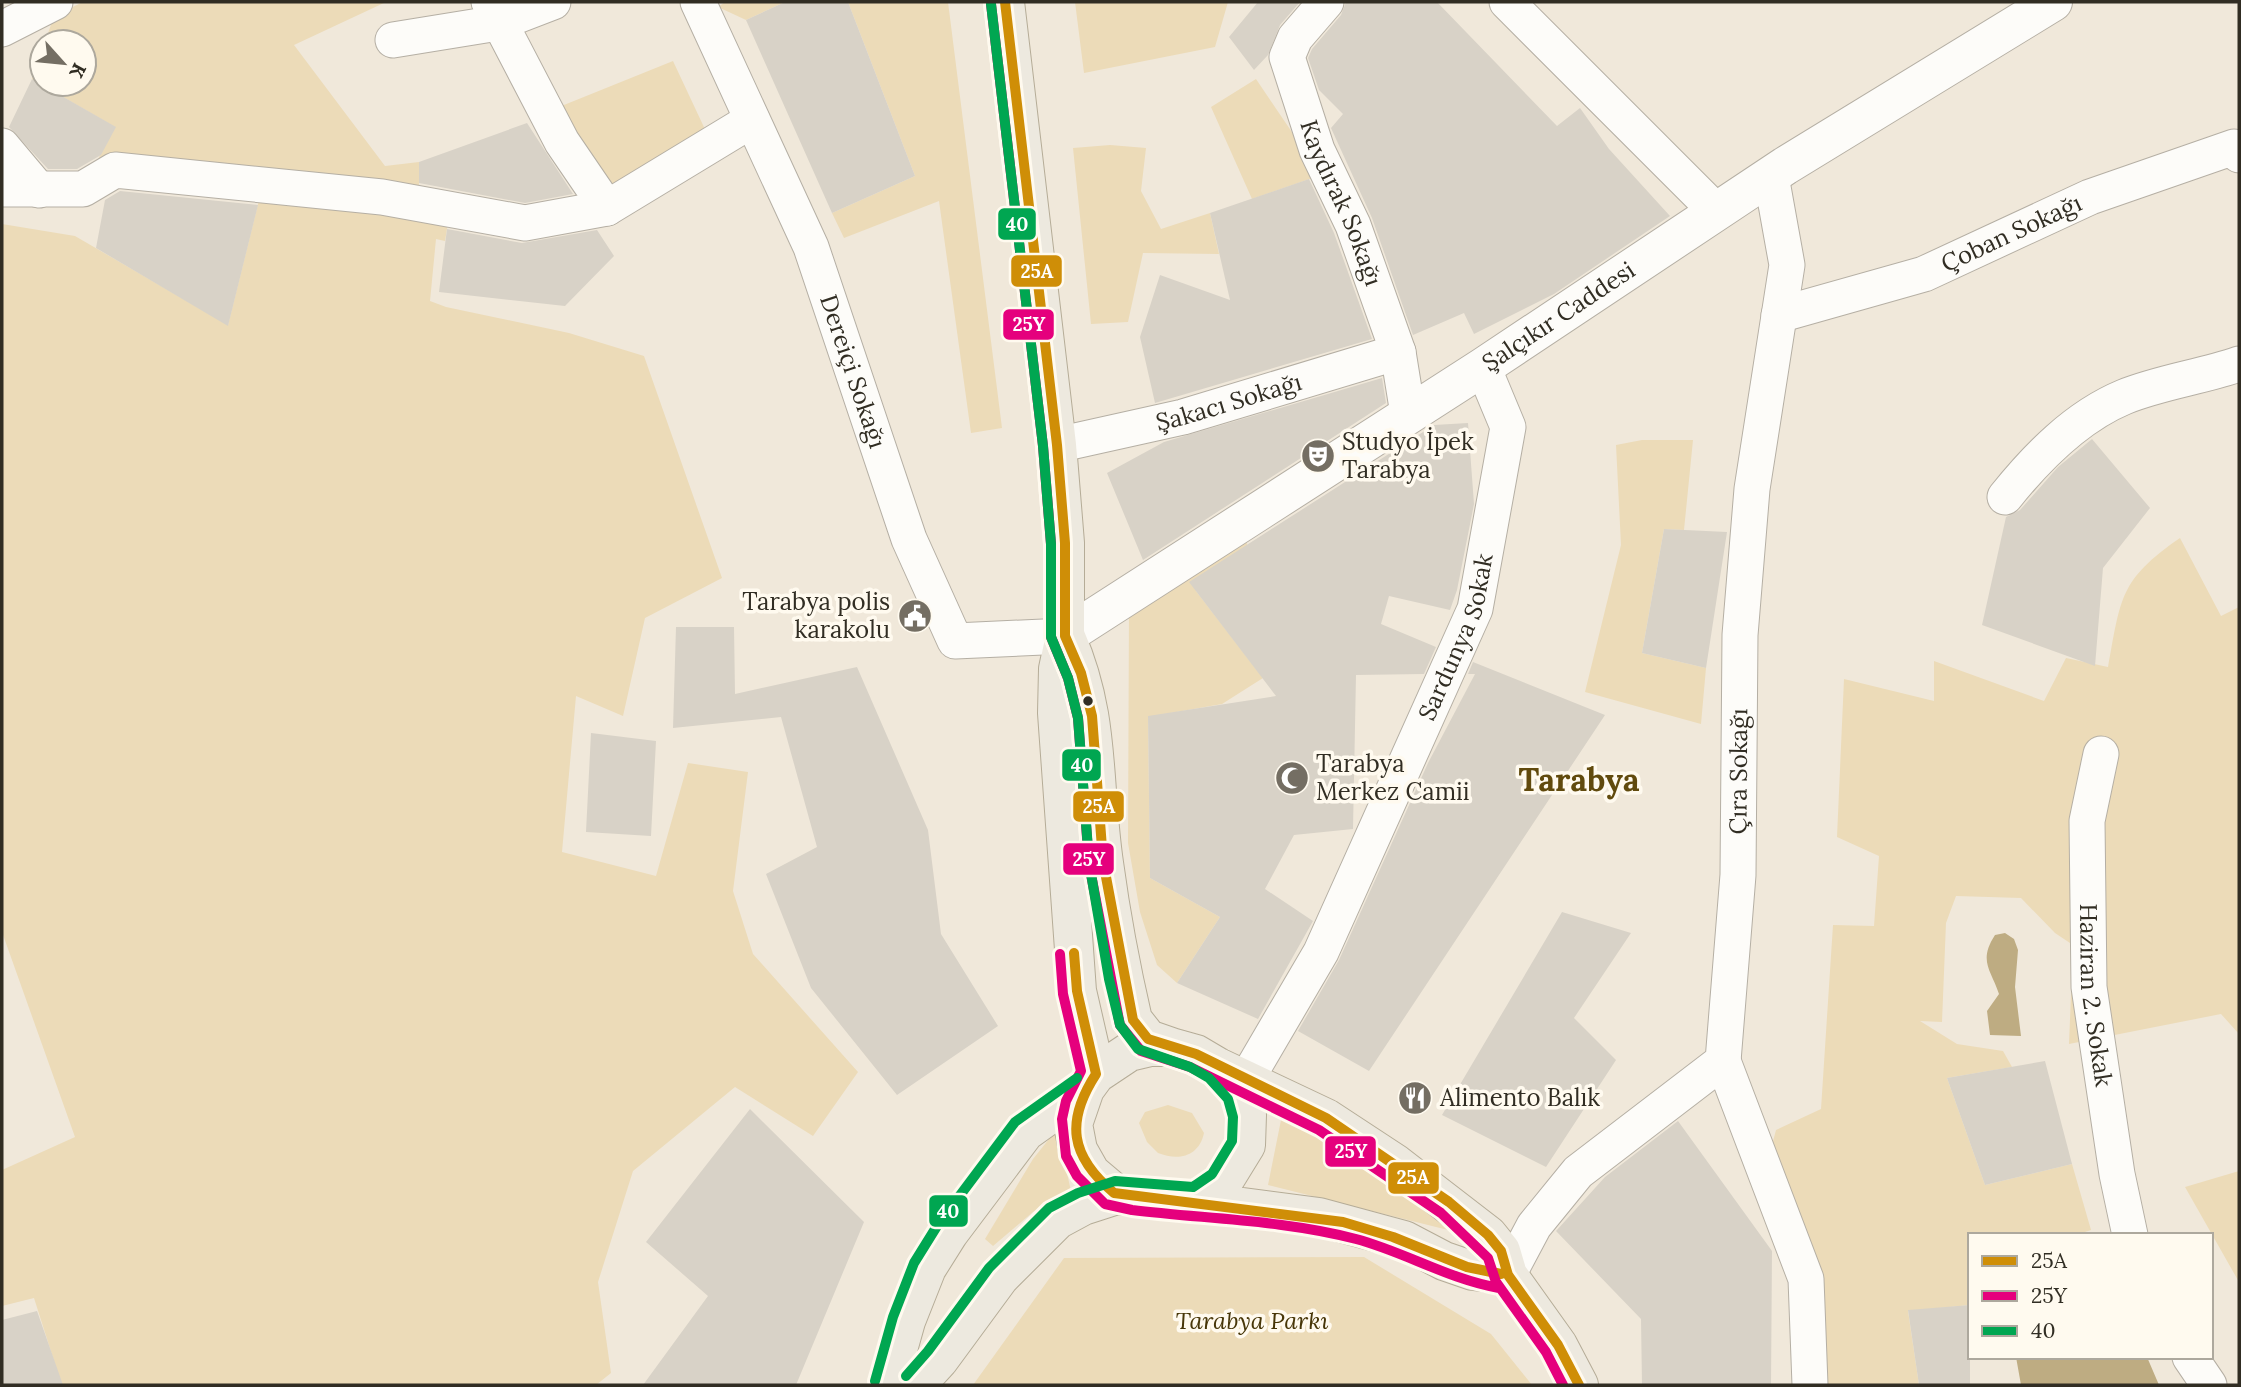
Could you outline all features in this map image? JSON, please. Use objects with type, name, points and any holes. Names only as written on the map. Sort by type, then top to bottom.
[{"type":"main road","points":[[1005,2],[1057,445],[1065,543],[1065,636],[1058,669],[1057,713],[1077,992],[1090,1082],[1073,1124],[1078,1150],[1091,1173],[1116,1195]]},
{"type":"main road","name":"Şalçıkır Caddesi","points":[[1065,636],[1483,367],[1716,211],[2053,2]]},
{"type":"main road","points":[[1065,636],[1081,673],[1092,716],[1103,861],[1133,1020],[1148,1039],[1196,1054],[1326,1118],[1449,1202],[1488,1235],[1501,1251],[1508,1275],[1558,1345],[1579,1385]]},
{"type":"main road","points":[[888,1385],[906,1321],[927,1268],[948,1233],[1025,1132],[1129,1052],[1171,1046]]},
{"type":"main road","points":[[1197,1201],[1222,1184],[1246,1145],[1247,1115],[1241,1092],[1232,1074]]},
{"type":"main road","points":[[916,1385],[939,1360],[1000,1277],[1048,1228],[1083,1206],[1116,1195],[1197,1201],[1319,1217],[1372,1229],[1404,1240],[1444,1261],[1474,1270],[1508,1275]]},
{"type":"street","points":[[2,29],[55,2]]},
{"type":"street","points":[[393,40],[494,12],[554,2]]},
{"type":"street","name":"Dereiçi Sokağı","points":[[698,2],[811,247],[909,539],[955,640],[1065,636]]},
{"type":"street","name":"Kaydırak Sokağı","points":[[1326,2],[1294,38],[1287,57],[1317,150],[1353,225],[1398,352],[1408,414]]},
{"type":"street","points":[[1507,2],[1716,211]]},
{"type":"street","points":[[494,12],[562,142],[607,208]]},
{"type":"street","points":[[2,189],[83,189],[115,170],[382,197],[525,223],[607,208],[752,120]]},
{"type":"street","points":[[2,146],[39,190]]},
{"type":"street","name":"Çoban Sokağı","points":[[1779,315],[1924,274],[2090,197],[2181,165],[2234,147],[2239,155]]},
{"type":"street","name":"Çıra Sokağı","points":[[1723,1061],[1738,875],[1740,635],[1752,489],[1787,265],[1771,176]]},
{"type":"street","name":"Şakacı Sokağı","points":[[1057,445],[1183,417],[1398,352]]},
{"type":"street","points":[[2005,497],[2033,463],[2067,432],[2124,397],[2239,364]]},
{"type":"street","name":"Sardunya Sokak","points":[[1232,1074],[1321,952],[1475,609],[1508,427],[1483,367]]},
{"type":"street","name":"Haziran 2. Sokak","points":[[2101,754],[2087,821],[2089,987],[2117,1174],[2130,1233]]},
{"type":"street","points":[[1508,1275],[1534,1226],[1578,1172],[1723,1061],[1806,1279],[1810,1385]]},
{"type":"street","points":[[2191,1359],[2208,1385]]},
{"type":"green space","points":[[83,2],[386,2],[294,45],[385,166],[419,162],[419,205],[448,223],[445,241],[436,239],[430,301],[446,307],[569,333],[644,356],[722,578],[645,618],[623,716],[576,696],[562,852],[656,876],[688,763],[748,772],[733,891],[753,954],[858,1072],[813,1136],[735,1087],[633,1171],[598,1282],[611,1373],[596,1385],[54,1385],[61,1383],[34,1298],[2,1306],[2,1170],[75,1137],[2,932],[2,224],[75,236],[228,325],[260,196],[96,163],[115,127],[65,98],[98,98],[98,28],[50,28],[54,16]]},
{"type":"green space","points":[[725,2],[785,2],[746,20],[718,7]]},
{"type":"green space","points":[[848,2],[948,2],[1002,428],[971,433],[939,201],[844,238],[832,213],[915,176]]},
{"type":"green space","points":[[1075,2],[1228,2],[1215,47],[1084,73]]},
{"type":"green space","points":[[673,61],[710,140],[594,193],[554,109]]},
{"type":"green space","points":[[1256,79],[1321,175],[1252,199],[1211,107]]},
{"type":"green space","points":[[1110,145],[1146,148],[1141,191],[1161,229],[1210,213],[1219,254],[1143,253],[1128,322],[1091,324],[1073,148]]},
{"type":"green space","points":[[1642,440],[1693,440],[1684,530],[1664,529],[1642,653],[1706,668],[1701,724],[1585,692],[1621,545],[1616,445]]},
{"type":"green space","points":[[1243,533],[1251,555],[1196,591],[1263,678],[1222,704],[1148,717],[1150,878],[1220,917],[1177,983],[1157,965],[1140,912],[1128,843],[1129,607]]},
{"type":"green space","points":[[2180,538],[2221,616],[2239,607],[2239,1034],[2221,1014],[2069,1044],[2073,945],[2055,933],[2021,898],[1956,896],[1946,923],[1942,1022],[1920,1021],[1957,1044],[2003,1051],[2012,1067],[1947,1078],[1985,1185],[2072,1164],[2091,1230],[2082,1233],[1968,1233],[1968,1305],[1908,1311],[1919,1385],[1797,1385],[1792,1302],[1766,1168],[1776,1130],[1821,1109],[1833,925],[1874,926],[1879,856],[1837,837],[1844,679],[1934,701],[1934,661],[2044,701],[2066,658],[2108,667],[2120,607],[2126,592],[2145,566]]},
{"type":"green space","points":[[1168,1105],[1192,1113],[1204,1133],[1198,1147],[1187,1155],[1173,1157],[1158,1153],[1147,1142],[1139,1123],[1145,1112]]},
{"type":"green space","points":[[1283,1110],[1472,1236],[1268,1185]]},
{"type":"green space","points":[[1057,1129],[1071,1191],[1033,1212],[993,1246],[985,1239],[1033,1159]]},
{"type":"green space","points":[[2239,1171],[2239,1282],[2213,1233],[2185,1187]]},
{"type":"green space","name":"Tarabya Parkı","points":[[1364,1257],[1491,1334],[1532,1385],[973,1385],[1064,1258]]},
{"type":"shaded area","points":[[2005,933],[2014,939],[2018,950],[2015,987],[2021,1036],[1990,1035],[1987,1011],[1999,994],[1988,965],[1987,952],[1995,935]]},
{"type":"shaded area","points":[[2016,1359],[2148,1359],[2159,1385],[2021,1385]]},
{"type":"building","points":[[785,2],[848,2],[915,176],[832,213],[746,20]]},
{"type":"building","points":[[1258,2],[1300,2],[1280,25],[1268,55],[1254,70],[1229,37]]},
{"type":"building","points":[[1346,2],[1437,2],[1557,126],[1580,108],[1609,149],[1670,216],[1554,294],[1474,334],[1464,313],[1413,335],[1372,218],[1331,128],[1343,114],[1319,90],[1308,58],[1312,49],[1341,15]]},
{"type":"building","points":[[28,87],[28,98],[65,98],[116,127],[101,155],[77,169],[48,169],[9,127]]},
{"type":"building","points":[[527,123],[573,194],[525,203],[419,183],[419,162]]},
{"type":"building","points":[[1309,179],[1334,233],[1372,339],[1155,403],[1140,337],[1160,275],[1230,300],[1210,213]]},
{"type":"building","points":[[120,191],[258,205],[228,326],[96,248],[105,200]]},
{"type":"building","points":[[447,229],[522,243],[597,230],[614,256],[565,306],[439,292]]},
{"type":"building","points":[[1382,378],[1386,403],[1143,560],[1107,473],[1164,442]]},
{"type":"building","points":[[1468,423],[1474,504],[1457,590],[1450,610],[1389,596],[1381,624],[1436,647],[1424,674],[1356,675],[1353,829],[1294,835],[1265,889],[1313,921],[1258,1019],[1177,983],[1220,917],[1150,878],[1148,716],[1276,696],[1189,582],[1434,425]]},
{"type":"building","points":[[2092,439],[2150,508],[2103,568],[2095,666],[1982,625],[2006,517],[2020,510],[2058,467]]},
{"type":"building","points":[[1664,529],[1727,532],[1706,668],[1642,653]]},
{"type":"building","points":[[676,627],[734,627],[735,694],[857,667],[928,830],[941,934],[998,1026],[897,1095],[811,988],[766,874],[817,847],[781,717],[673,728]]},
{"type":"building","points":[[1473,662],[1605,715],[1369,1071],[1298,1031],[1339,960],[1428,763],[1475,674],[1468,674]]},
{"type":"building","points":[[591,733],[656,741],[651,836],[586,832]]},
{"type":"building","points":[[1562,912],[1631,933],[1574,1018],[1616,1060],[1546,1167],[1442,1115]]},
{"type":"building","points":[[2045,1061],[2072,1164],[1985,1185],[1947,1078]]},
{"type":"building","points":[[750,1109],[864,1222],[796,1385],[643,1385],[708,1296],[646,1242]]},
{"type":"building","points":[[1678,1121],[1772,1251],[1771,1385],[1642,1385],[1641,1319],[1556,1231],[1605,1177]]},
{"type":"building","points":[[1968,1305],[1970,1385],[1919,1385],[1908,1310]]},
{"type":"building","points":[[37,1311],[63,1385],[2,1385],[2,1320]]},
{"type":"transit line","name":"25A","points":[[1005,2],[1057,445],[1065,543],[1065,636],[1081,673],[1092,716],[1103,861],[1133,1020],[1148,1039],[1196,1054],[1326,1118],[1449,1202],[1488,1235],[1501,1251],[1508,1275],[1558,1345],[1579,1385]]},
{"type":"transit line","name":"25Y","points":[[991,4],[1043,446],[1051,544],[1051,637],[1068,678],[1078,718],[1089,864],[1120,1025],[1141,1051],[1190,1067],[1319,1130],[1441,1213],[1488,1258],[1496,1282],[1546,1352],[1563,1385]]},
{"type":"transit line","name":"40","points":[[906,1376],[928,1351],[989,1268],[1049,1208],[1078,1193],[1115,1181],[1193,1187],[1212,1174],[1232,1141],[1233,1117],[1228,1099],[1209,1078],[1190,1067],[1138,1049],[1120,1025],[1109,979],[1089,862],[1078,718],[1068,678],[1051,637],[1051,544],[1043,446],[991,4]]},
{"type":"transit line","name":"25A","points":[[1074,953],[1077,991],[1096,1074],[1080,1108],[1076,1123],[1077,1138],[1088,1166],[1114,1193],[1343,1222],[1393,1237],[1467,1267],[1501,1274]]},
{"type":"transit line","name":"25Y","points":[[1060,954],[1063,994],[1081,1071],[1066,1101],[1062,1119],[1066,1156],[1077,1176],[1105,1204],[1132,1210],[1273,1224],[1329,1233],[1374,1244],[1462,1278],[1499,1288]]},
{"type":"transit line","name":"40","points":[[875,1381],[893,1317],[914,1263],[937,1226],[1015,1122],[1077,1078]]},
{"type":"place","name":"Studyo İpek Tarabya","points":[[1318,456]]},
{"type":"place","name":"Tarabya polis karakolu","points":[[915,616]]},
{"type":"place","name":"Tarabya Merkez Camii","points":[[1292,778]]},
{"type":"place","name":"Alimento Balık","points":[[1415,1098]]},
{"type":"district","name":"Tarabya","points":[[1579,780]]}]
